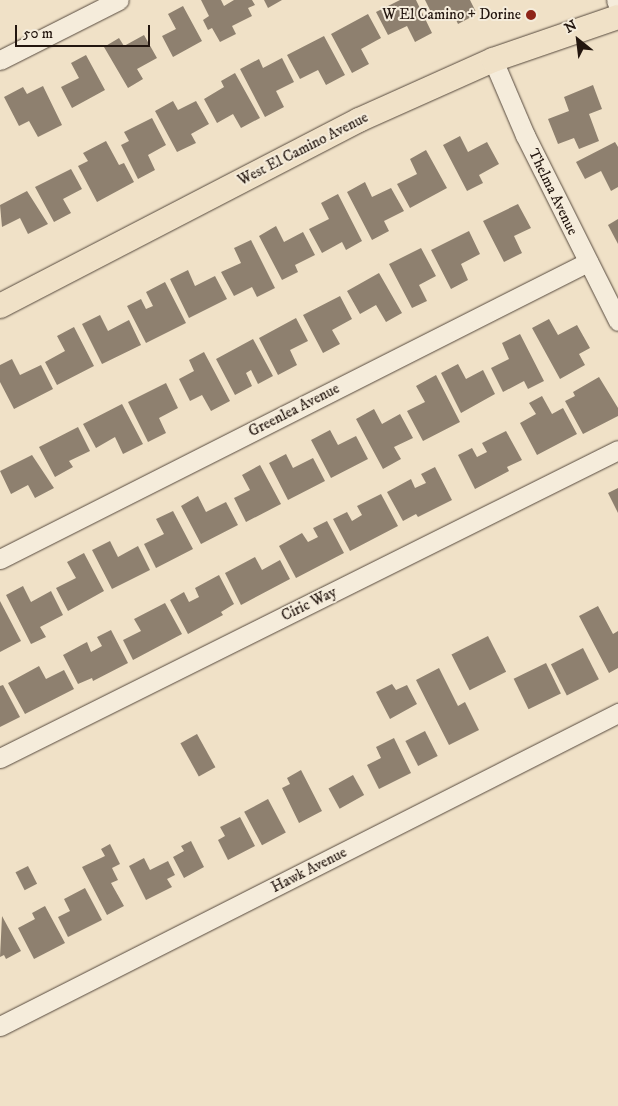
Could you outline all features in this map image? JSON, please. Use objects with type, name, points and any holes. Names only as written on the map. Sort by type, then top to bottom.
[{"type":"main road","name":"West El Camino Avenue","points":[[0,306],[359,120],[493,60],[618,17]]},
{"type":"street","points":[[0,60],[119,0]]},
{"type":"street","points":[[616,0],[618,5]]},
{"type":"street","name":"Thelma Avenue","points":[[493,60],[525,136],[618,321]]},
{"type":"street","name":"Greenlea Avenue","points":[[0,559],[588,262]]},
{"type":"street","name":"Ciric Way","points":[[0,758],[618,450]]},
{"type":"street","name":"Hawk Avenue","points":[[0,1026],[618,713]]},
{"type":"building","points":[[201,0],[221,0],[224,6],[234,0],[252,0],[255,5],[248,8],[252,16],[232,26],[236,34],[220,42],[212,28],[208,30],[203,20],[209,16]]},
{"type":"building","points":[[264,0],[282,0],[268,8]]},
{"type":"building","points":[[400,0],[416,0],[432,33],[415,42],[407,26],[388,35],[376,12]]},
{"type":"building","points":[[425,0],[470,0],[477,14],[458,24],[450,7],[433,16]]},
{"type":"building","points":[[183,6],[202,41],[173,57],[162,36],[176,29],[168,14]]},
{"type":"building","points":[[368,14],[381,38],[361,49],[369,64],[352,73],[331,34]]},
{"type":"building","points":[[144,35],[157,58],[137,69],[143,79],[128,88],[104,47],[119,38],[124,46]]},
{"type":"building","points":[[324,36],[345,75],[326,85],[318,70],[300,79],[287,55]]},
{"type":"building","points":[[86,55],[105,90],[72,108],[61,87],[79,78],[71,63]]},
{"type":"building","points":[[282,58],[294,82],[276,91],[284,107],[265,117],[240,69],[259,59],[263,68]]},
{"type":"building","points":[[235,73],[260,118],[241,128],[233,114],[217,123],[204,99],[224,87],[221,81]]},
{"type":"building","points":[[593,85],[602,109],[589,114],[599,141],[579,149],[574,138],[558,144],[548,119],[569,111],[564,97]]},
{"type":"building","points":[[43,86],[62,125],[38,137],[29,121],[19,126],[4,97],[23,87],[27,94]]},
{"type":"building","points":[[173,101],[178,110],[196,101],[209,124],[191,134],[196,143],[177,152],[155,111]]},
{"type":"building","points":[[152,118],[166,145],[148,155],[155,170],[138,179],[121,145],[129,141],[124,132]]},
{"type":"building","points":[[460,136],[468,152],[487,142],[499,164],[479,175],[483,183],[467,191],[443,145]]},
{"type":"building","points":[[106,141],[119,165],[124,163],[134,182],[97,202],[78,166],[88,161],[83,153]]},
{"type":"building","points":[[615,142],[618,147],[618,187],[611,191],[601,171],[585,179],[576,162]]},
{"type":"building","points":[[426,150],[447,188],[410,208],[397,184],[417,174],[410,159]]},
{"type":"building","points":[[71,169],[82,189],[63,199],[71,213],[54,222],[35,187]]},
{"type":"building","points":[[365,182],[372,197],[391,188],[404,211],[384,221],[389,231],[372,240],[347,192]]},
{"type":"building","points":[[27,191],[48,224],[28,234],[20,218],[2,227],[0,205]]},
{"type":"building","points":[[338,194],[362,241],[346,250],[342,242],[322,253],[309,229],[329,219],[321,203]]},
{"type":"building","points":[[518,204],[531,228],[514,236],[522,253],[504,262],[483,221]]},
{"type":"building","points":[[618,219],[618,244],[608,225]]},
{"type":"building","points":[[276,226],[284,242],[303,232],[315,255],[295,265],[298,272],[282,280],[259,236]]},
{"type":"building","points":[[469,231],[480,254],[461,264],[468,280],[451,289],[431,250]]},
{"type":"building","points":[[251,240],[275,288],[257,297],[252,287],[234,296],[221,272],[241,263],[234,248]]},
{"type":"building","points":[[421,248],[436,276],[419,285],[427,301],[412,308],[389,264]]},
{"type":"building","points":[[188,270],[195,286],[215,276],[227,299],[189,318],[170,279]]},
{"type":"building","points":[[379,273],[402,313],[386,322],[376,305],[360,314],[347,291]]},
{"type":"building","points":[[165,282],[186,323],[146,343],[127,306],[141,299],[146,309],[153,306],[146,292]]},
{"type":"building","points":[[340,296],[352,319],[332,330],[340,344],[323,353],[303,315]]},
{"type":"building","points":[[100,315],[108,331],[129,320],[141,345],[102,364],[82,324]]},
{"type":"building","points":[[296,318],[308,341],[290,350],[297,365],[278,375],[259,338]]},
{"type":"building","points":[[549,319],[558,335],[577,325],[590,348],[579,354],[585,365],[560,379],[532,328]]},
{"type":"building","points":[[74,327],[94,366],[57,385],[45,362],[65,351],[57,336]]},
{"type":"building","points":[[520,334],[544,381],[528,389],[524,381],[503,392],[491,368],[509,359],[502,343]]},
{"type":"building","points":[[253,339],[273,376],[258,384],[251,370],[246,373],[252,386],[235,395],[216,359]]},
{"type":"building","points":[[204,352],[230,401],[211,411],[202,395],[190,401],[179,379],[194,371],[189,360]]},
{"type":"building","points":[[12,359],[20,375],[41,365],[53,389],[14,409],[0,382],[0,365]]},
{"type":"building","points":[[458,364],[466,379],[483,370],[495,394],[461,413],[441,373]]},
{"type":"building","points":[[436,375],[460,422],[423,441],[407,411],[425,402],[416,386]]},
{"type":"building","points":[[599,377],[618,408],[618,416],[583,434],[565,401],[575,396],[573,392]]},
{"type":"building","points":[[166,383],[178,408],[159,418],[166,433],[148,442],[128,402]]},
{"type":"building","points":[[542,396],[552,414],[563,408],[577,434],[537,455],[520,423],[536,414],[529,403]]},
{"type":"building","points":[[122,404],[143,444],[123,454],[115,437],[96,448],[83,424]]},
{"type":"building","points":[[374,409],[382,424],[400,414],[413,438],[394,447],[401,459],[383,469],[356,419]]},
{"type":"building","points":[[78,427],[90,451],[69,461],[73,467],[55,477],[39,447]]},
{"type":"building","points":[[330,430],[338,445],[356,436],[368,459],[331,478],[311,440]]},
{"type":"building","points":[[506,431],[522,460],[507,467],[509,471],[475,489],[458,455],[472,448],[477,457],[487,452],[482,443]]},
{"type":"building","points":[[286,454],[293,468],[313,458],[325,481],[288,500],[269,463]]},
{"type":"building","points":[[32,455],[54,488],[35,498],[28,485],[11,494],[0,471]]},
{"type":"building","points":[[260,465],[281,504],[246,522],[234,498],[250,490],[242,475]]},
{"type":"building","points":[[435,467],[452,500],[418,517],[416,514],[403,521],[387,492],[411,479],[415,488],[426,483],[421,474]]},
{"type":"building","points":[[618,488],[618,513],[608,493]]},
{"type":"building","points":[[381,494],[398,526],[350,551],[333,519],[347,512],[352,521],[362,515],[357,506]]},
{"type":"building","points":[[198,496],[206,512],[226,502],[238,525],[201,544],[181,506]]},
{"type":"building","points":[[173,511],[193,549],[156,568],[144,544],[164,534],[156,519]]},
{"type":"building","points":[[327,521],[344,553],[296,578],[279,546],[302,533],[308,542],[318,537],[313,528]]},
{"type":"building","points":[[110,541],[118,557],[138,546],[150,570],[112,589],[92,550]]},
{"type":"building","points":[[84,553],[104,591],[68,611],[56,588],[76,578],[67,562]]},
{"type":"building","points":[[255,557],[262,570],[280,560],[290,579],[241,605],[225,573]]},
{"type":"building","points":[[219,575],[234,604],[221,612],[223,615],[188,634],[170,600],[184,592],[189,602],[199,597],[195,588]]},
{"type":"building","points":[[23,586],[31,602],[51,591],[63,615],[40,627],[46,637],[31,644],[6,595]]},
{"type":"building","points":[[0,601],[21,641],[0,652]]},
{"type":"building","points":[[165,603],[182,634],[133,660],[123,640],[141,631],[134,619]]},
{"type":"building","points":[[598,606],[613,634],[618,631],[618,668],[609,673],[579,616]]},
{"type":"building","points":[[111,630],[128,663],[93,681],[92,678],[78,684],[63,655],[87,642],[91,652],[102,646],[97,637]]},
{"type":"building","points":[[488,636],[506,672],[470,690],[451,655]]},
{"type":"building","points":[[583,648],[599,679],[567,696],[551,664]]},
{"type":"building","points":[[546,663],[561,694],[529,709],[514,679]]},
{"type":"building","points":[[39,666],[46,679],[64,670],[74,689],[25,714],[8,683]]},
{"type":"building","points":[[439,668],[458,706],[465,702],[479,730],[449,745],[416,680]]},
{"type":"building","points":[[392,684],[396,690],[407,685],[417,704],[390,719],[376,692]]},
{"type":"building","points":[[3,685],[20,717],[0,727],[0,686]]},
{"type":"building","points":[[425,731],[438,756],[418,766],[405,741]]},
{"type":"building","points":[[197,734],[215,767],[199,776],[180,743]]},
{"type":"building","points":[[394,738],[411,773],[379,789],[367,765],[381,758],[376,747]]},
{"type":"building","points":[[301,770],[322,811],[299,823],[282,788],[290,784],[287,778]]},
{"type":"building","points":[[353,775],[364,795],[340,809],[329,789]]},
{"type":"building","points":[[268,799],[286,833],[262,845],[244,812]]},
{"type":"building","points":[[240,817],[255,846],[228,860],[218,840],[225,836],[220,827]]},
{"type":"building","points":[[191,841],[204,867],[184,878],[173,857],[184,851],[181,846]]},
{"type":"building","points":[[110,844],[120,864],[112,868],[118,880],[111,883],[124,906],[107,915],[82,867],[105,856],[101,849]]},
{"type":"building","points":[[144,858],[150,870],[168,861],[175,875],[167,879],[172,887],[146,900],[129,866]]},
{"type":"building","points":[[28,866],[37,884],[25,890],[16,872]]},
{"type":"building","points":[[85,888],[102,920],[68,937],[58,917],[70,911],[64,899]]},
{"type":"building","points":[[45,906],[65,943],[34,959],[18,928],[35,919],[32,913]]},
{"type":"building","points":[[2,916],[21,951],[6,959],[4,955],[0,957]]},
{"type":"place","name":"W El Camino + Dorine","points":[[531,15]]}]
